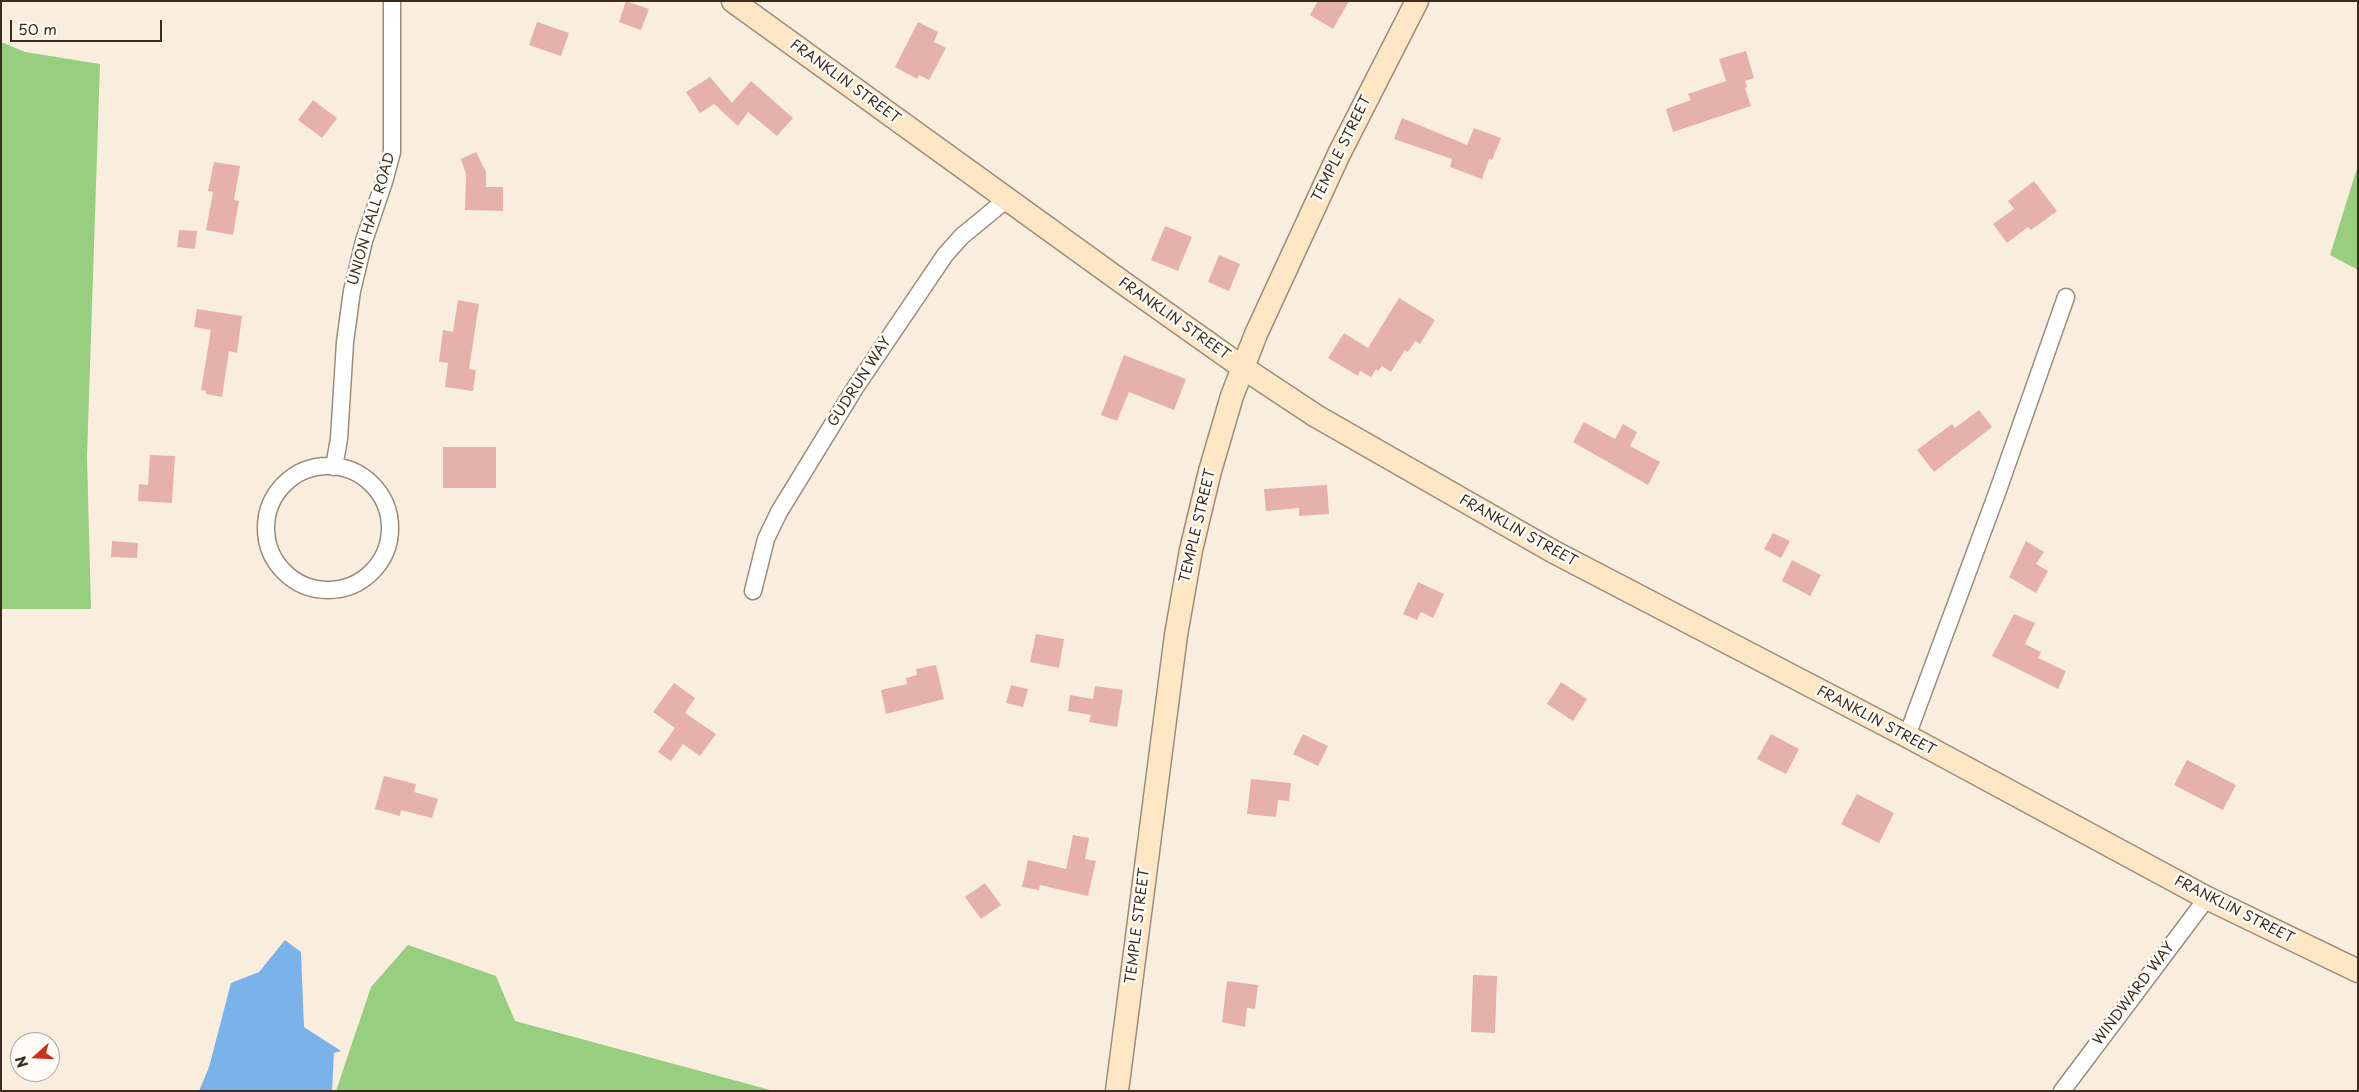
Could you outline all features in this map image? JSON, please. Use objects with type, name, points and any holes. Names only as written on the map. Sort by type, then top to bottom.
[{"type":"street","name":"UNION HALL ROAD","points":[[334,466],[340,432],[345,342],[352,291],[364,241],[392,152],[392,1]]},
{"type":"street","name":"FRANKLIN STREET","points":[[733,1],[1242,367],[1316,416],[1554,552],[1907,736],[2207,898],[2358,972]]},
{"type":"street","name":"TEMPLE STREET","points":[[1117,1091],[1183,590],[1210,471],[1242,367],[1339,154],[1417,1]]},
{"type":"street","name":"GUDRUN WAY","points":[[753,590],[766,539],[779,512],[855,388],[946,255],[962,236],[1007,199]]},
{"type":"street","points":[[1907,736],[1997,493],[2066,297]]},
{"type":"street","points":[[334,466],[352,471],[371,484],[385,506],[389,532],[384,552],[377,565],[367,576],[342,588],[326,590],[301,584],[279,566],[268,543],[266,518],[271,502],[280,488],[295,475],[313,468],[334,466]]},
{"type":"street","name":"WINDWARD WAY","points":[[2062,1091],[2207,898]]},
{"type":"green space","points":[[1,42],[25,52],[100,64],[87,456],[91,609],[1,609]]},
{"type":"green space","points":[[2358,165],[2358,270],[2330,255]]},
{"type":"green space","points":[[408,945],[496,976],[515,1021],[774,1091],[336,1091],[371,987]]},
{"type":"water","points":[[285,940],[301,952],[304,1027],[341,1051],[334,1053],[332,1091],[199,1091],[209,1067],[231,983],[259,972]]},
{"type":"building","points":[[626,1],[649,9],[641,30],[619,22]]},
{"type":"building","points":[[1318,1],[1349,1],[1333,29],[1310,15]]},
{"type":"building","points":[[537,22],[569,33],[561,56],[529,45]]},
{"type":"building","points":[[918,22],[938,32],[934,42],[946,48],[929,80],[919,75],[917,79],[895,67]]},
{"type":"building","points":[[1746,51],[1754,78],[1745,81],[1747,87],[1745,88],[1751,106],[1673,132],[1666,109],[1691,100],[1688,94],[1726,81],[1719,59]]},
{"type":"building","points":[[710,77],[732,103],[751,81],[793,118],[777,136],[748,112],[738,126],[714,104],[700,113],[686,92]]},
{"type":"building","points":[[313,100],[337,118],[322,138],[298,120]]},
{"type":"building","points":[[1402,118],[1467,145],[1474,128],[1501,138],[1492,160],[1489,159],[1482,179],[1450,167],[1452,159],[1394,139]]},
{"type":"building","points":[[476,152],[486,172],[486,187],[503,187],[503,211],[465,210],[466,174],[461,159]]},
{"type":"building","points":[[214,162],[240,166],[234,200],[239,201],[233,235],[206,230],[213,192],[208,191]]},
{"type":"building","points":[[2034,181],[2057,211],[2031,230],[2028,227],[2007,243],[1993,224],[2014,209],[2008,201]]},
{"type":"building","points":[[1165,226],[1192,237],[1178,271],[1151,260]]},
{"type":"building","points":[[179,230],[197,231],[195,249],[177,247]]},
{"type":"building","points":[[1219,255],[1240,264],[1229,291],[1208,282]]},
{"type":"building","points":[[1399,298],[1435,320],[1420,344],[1415,341],[1408,352],[1405,350],[1391,372],[1382,366],[1378,371],[1376,369],[1371,377],[1360,371],[1358,376],[1328,358],[1344,333],[1368,348]]},
{"type":"building","points":[[458,300],[479,304],[469,369],[476,370],[473,391],[445,387],[448,363],[439,362],[443,330],[453,332]]},
{"type":"building","points":[[197,309],[242,316],[237,353],[229,351],[222,397],[206,394],[206,391],[201,390],[211,330],[194,327]]},
{"type":"building","points":[[1124,355],[1186,379],[1174,410],[1129,392],[1117,421],[1101,415]]},
{"type":"building","points":[[1979,410],[1992,427],[1934,472],[1917,450],[1952,424],[1955,428]]},
{"type":"building","points":[[1584,422],[1615,439],[1623,424],[1637,432],[1630,446],[1660,462],[1648,485],[1573,442]]},
{"type":"building","points":[[443,447],[496,447],[496,488],[443,488]]},
{"type":"building","points":[[150,455],[175,456],[172,503],[138,501],[139,484],[148,485]]},
{"type":"building","points":[[1327,485],[1329,514],[1299,516],[1299,508],[1266,511],[1264,489]]},
{"type":"building","points":[[1773,533],[1790,541],[1781,558],[1764,549]]},
{"type":"building","points":[[112,541],[138,543],[137,558],[111,557]]},
{"type":"building","points":[[2026,541],[2044,552],[2036,564],[2048,571],[2036,593],[2009,577]]},
{"type":"building","points":[[1792,560],[1821,575],[1810,596],[1782,581]]},
{"type":"building","points":[[1418,582],[1444,594],[1433,618],[1421,612],[1417,620],[1403,614]]},
{"type":"building","points":[[2014,614],[2035,623],[2025,644],[2041,652],[2038,658],[2066,671],[2058,689],[1992,656]]},
{"type":"building","points":[[1036,634],[1064,639],[1059,668],[1030,662]]},
{"type":"building","points":[[936,665],[944,699],[886,714],[881,690],[907,684],[906,678],[917,675],[916,669]]},
{"type":"building","points":[[1561,682],[1587,699],[1573,721],[1547,704]]},
{"type":"building","points":[[674,683],[695,698],[685,713],[716,734],[700,756],[683,744],[671,761],[658,752],[675,728],[653,712]]},
{"type":"building","points":[[1011,685],[1028,689],[1023,707],[1006,703]]},
{"type":"building","points":[[1095,686],[1123,690],[1117,727],[1089,722],[1091,715],[1068,711],[1070,695],[1093,699]]},
{"type":"building","points":[[1303,734],[1328,746],[1318,766],[1293,754]]},
{"type":"building","points":[[1771,734],[1799,749],[1786,774],[1757,759]]},
{"type":"building","points":[[2187,760],[2236,785],[2223,810],[2174,785]]},
{"type":"building","points":[[384,776],[416,784],[414,792],[438,799],[432,818],[401,810],[400,816],[375,809]]},
{"type":"building","points":[[1251,779],[1291,783],[1289,801],[1278,800],[1276,817],[1247,814]]},
{"type":"building","points":[[1857,794],[1894,813],[1879,843],[1841,824]]},
{"type":"building","points":[[1073,835],[1089,838],[1085,859],[1096,861],[1088,896],[1040,885],[1039,890],[1022,887],[1028,860],[1066,869]]},
{"type":"building","points":[[985,883],[1001,905],[981,919],[965,897]]},
{"type":"building","points":[[1473,975],[1497,976],[1495,1033],[1471,1032]]},
{"type":"building","points":[[1227,981],[1258,985],[1255,1009],[1247,1008],[1245,1027],[1222,1022]]}]
